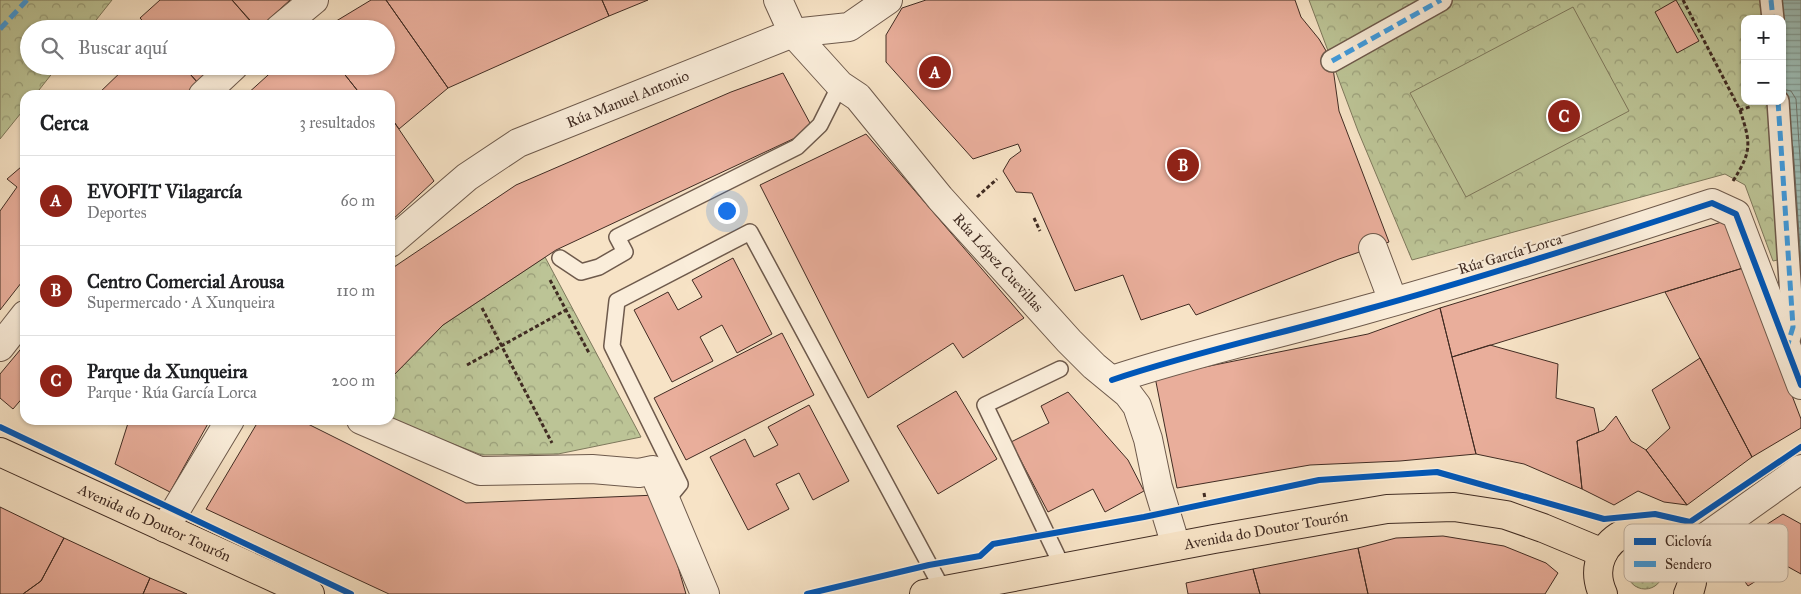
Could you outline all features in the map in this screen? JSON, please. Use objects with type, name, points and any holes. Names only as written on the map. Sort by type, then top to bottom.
[{"type":"main road","name":"Avenida do Doutor Tourón","points":[[0,452],[310,594]]},
{"type":"main road","name":"Avenida do Doutor Tourón","points":[[933,592],[970,590],[1063,568],[1176,546],[1387,509],[1454,507],[1506,516],[1543,528],[1603,553]]},
{"type":"main road","points":[[1598,592],[1598,577],[1603,553],[1612,541],[1624,533]]},
{"type":"street","points":[[290,20],[314,0]]},
{"type":"street","name":"Rúa López Cuevillas","points":[[778,0],[794,33],[840,86],[858,97],[940,198],[1069,341],[1094,366],[1128,394],[1137,406],[1148,439],[1165,513],[1176,546]]},
{"type":"street","name":"Rúa Manuel Antonio","points":[[395,238],[467,177],[518,143],[794,33],[849,27],[888,0]]},
{"type":"street","points":[[1332,61],[1441,0]]},
{"type":"street","points":[[1771,0],[1772,15]]},
{"type":"street","points":[[208,90],[224,75]]},
{"type":"street","points":[[1768,105],[1793,328],[1786,350]]},
{"type":"street","name":"Rúa García Lorca","points":[[1112,380],[1162,363],[1526,264],[1712,203],[1736,214],[1801,386]]},
{"type":"street","points":[[1373,248],[1393,301]]},
{"type":"street","points":[[0,347],[20,322]]},
{"type":"street","points":[[165,528],[227,425]]},
{"type":"street","points":[[373,425],[480,471],[592,469],[639,473],[653,470],[705,594]]},
{"type":"street","points":[[1724,524],[1801,469]]},
{"type":"lane","points":[[560,258],[581,272],[598,267],[625,252],[617,237],[797,146],[820,126],[840,86]]},
{"type":"lane","points":[[666,501],[680,484],[612,346],[617,301],[750,232],[933,592]]},
{"type":"lane","points":[[1060,369],[984,405],[1063,568]]},
{"type":"path","points":[[1683,0],[1740,110],[1748,135],[1748,156],[1732,184]]},
{"type":"path","points":[[1740,110],[1760,105]]},
{"type":"path","points":[[975,199],[997,179]]},
{"type":"path","points":[[1034,218],[1040,231]]},
{"type":"path","points":[[482,308],[553,446]]},
{"type":"path","points":[[467,365],[566,310]]},
{"type":"path","points":[[1204,492],[1206,504]]},
{"type":"path","points":[[1165,513],[1215,502]]},
{"type":"green space","points":[[0,0],[112,0],[96,20],[20,20],[20,75],[51,75],[39,90],[20,90],[20,114],[0,139]]},
{"type":"green space","points":[[1309,0],[1766,0],[1768,15],[1741,15],[1741,105],[1774,105],[1787,258],[1773,261],[1745,185],[1725,174],[1412,260],[1358,131]]},
{"type":"green space","points":[[1573,7],[1629,111],[1466,197],[1410,93]]},
{"type":"green space","points":[[545,257],[641,437],[558,454],[482,455],[395,422],[395,374],[443,325]]},
{"type":"green space","points":[[1631,582],[1659,582],[1652,588],[1645,589],[1638,588]]},
{"type":"water","points":[[1778,0],[1801,0],[1801,334],[1785,105],[1786,15],[1781,15]]},
{"type":"building","points":[[160,0],[232,0],[249,20],[142,20],[140,18]]},
{"type":"building","points":[[232,0],[290,0],[268,20],[250,20]]},
{"type":"building","points":[[371,0],[386,0],[448,88],[399,129],[395,123],[395,90],[357,90],[345,75],[395,75],[395,20],[338,20]]},
{"type":"building","points":[[386,0],[602,0],[609,16],[448,88]]},
{"type":"building","points":[[602,0],[648,0],[609,16]]},
{"type":"building","points":[[926,0],[1295,0],[1301,17],[1319,39],[1332,61],[1339,111],[1389,242],[1339,259],[1196,315],[1189,304],[1141,320],[1123,275],[1075,291],[1032,193],[1016,192],[1003,171],[1010,159],[1021,151],[1018,144],[973,159],[886,62],[886,35],[902,8]]},
{"type":"building","points":[[1676,0],[1699,41],[1677,53],[1655,12]]},
{"type":"building","points":[[783,73],[811,125],[795,138],[556,250],[443,325],[395,374],[395,266],[516,185],[731,92]]},
{"type":"building","points":[[118,75],[191,75],[198,83],[190,90],[102,90]]},
{"type":"building","points":[[191,75],[206,75],[198,83]]},
{"type":"building","points":[[268,75],[345,75],[357,90],[252,90]]},
{"type":"building","points":[[395,123],[434,181],[395,217]]},
{"type":"building","points":[[866,134],[1024,318],[963,358],[953,343],[868,398],[760,185]]},
{"type":"building","points":[[20,168],[20,284],[0,310],[0,211],[17,187],[7,179]]},
{"type":"building","points":[[1725,221],[1743,268],[1452,357],[1440,308]]},
{"type":"building","points":[[733,258],[772,334],[737,353],[722,325],[700,337],[713,361],[672,382],[634,310],[668,292],[678,310],[702,297],[692,280]]},
{"type":"building","points":[[1743,268],[1801,419],[1801,428],[1752,457],[1665,292]]},
{"type":"building","points":[[1440,308],[1476,454],[1400,461],[1310,465],[1177,488],[1155,377],[1368,334]]},
{"type":"building","points":[[782,333],[814,395],[686,460],[654,398]]},
{"type":"building","points":[[1490,345],[1558,364],[1556,398],[1594,408],[1599,432],[1577,441],[1582,489],[1524,464],[1476,454],[1452,357]]},
{"type":"building","points":[[20,350],[20,401],[13,409],[0,398],[0,374]]},
{"type":"building","points":[[1700,358],[1752,457],[1687,505],[1646,450],[1670,428],[1652,390]]},
{"type":"building","points":[[956,391],[997,459],[938,494],[897,426]]},
{"type":"building","points":[[1068,392],[1128,460],[1144,491],[1105,512],[1093,489],[1048,512],[1011,442],[1049,423],[1041,406]]},
{"type":"building","points":[[809,405],[849,481],[813,500],[799,473],[776,484],[789,509],[748,530],[710,457],[745,439],[754,457],[778,445],[768,427]]},
{"type":"building","points":[[1616,416],[1631,441],[1646,450],[1687,505],[1664,502],[1638,491],[1614,505],[1582,489],[1577,441],[1604,430]]},
{"type":"building","points":[[127,425],[207,425],[170,492],[115,464]]},
{"type":"building","points":[[256,425],[310,425],[466,503],[657,495],[686,594],[389,594],[206,509]]},
{"type":"building","points":[[0,507],[64,538],[41,581],[23,594],[0,594]]},
{"type":"building","points":[[1783,514],[1801,524],[1801,574],[1788,567],[1788,524],[1767,524]]},
{"type":"building","points":[[1443,536],[1504,546],[1546,563],[1558,573],[1545,594],[1368,594],[1358,548],[1396,538]]},
{"type":"building","points":[[64,538],[150,578],[143,594],[23,594],[41,581]]},
{"type":"building","points":[[1358,548],[1368,594],[1260,594],[1253,569]]},
{"type":"building","points":[[1253,569],[1260,594],[1188,594],[1186,583]]},
{"type":"building","points":[[150,578],[187,594],[143,594]]},
{"type":"building","points":[[1745,582],[1754,582],[1748,586]]},
{"type":"marked path","points":[[0,29],[27,0]]},
{"type":"marked path","points":[[1332,61],[1441,0]]},
{"type":"marked path","points":[[1771,0],[1773,15]]},
{"type":"marked path","points":[[1778,105],[1793,327],[1787,347]]},
{"type":"cycle path","points":[[1112,380],[1451,285],[1712,203],[1736,214],[1801,385]]},
{"type":"cycle path","points":[[0,427],[351,594]]},
{"type":"cycle path","points":[[807,594],[929,565],[980,556],[993,544],[1144,517],[1319,480],[1437,472],[1604,519],[1655,514],[1690,522],[1801,447]]},
{"type":"place","name":"EVOFIT Vilagarcía","points":[[935,72]]},
{"type":"place","name":"Parque da Xunqueira","points":[[1564,116]]},
{"type":"place","name":"Centro Comercial Arousa","points":[[1183,165]]}]
